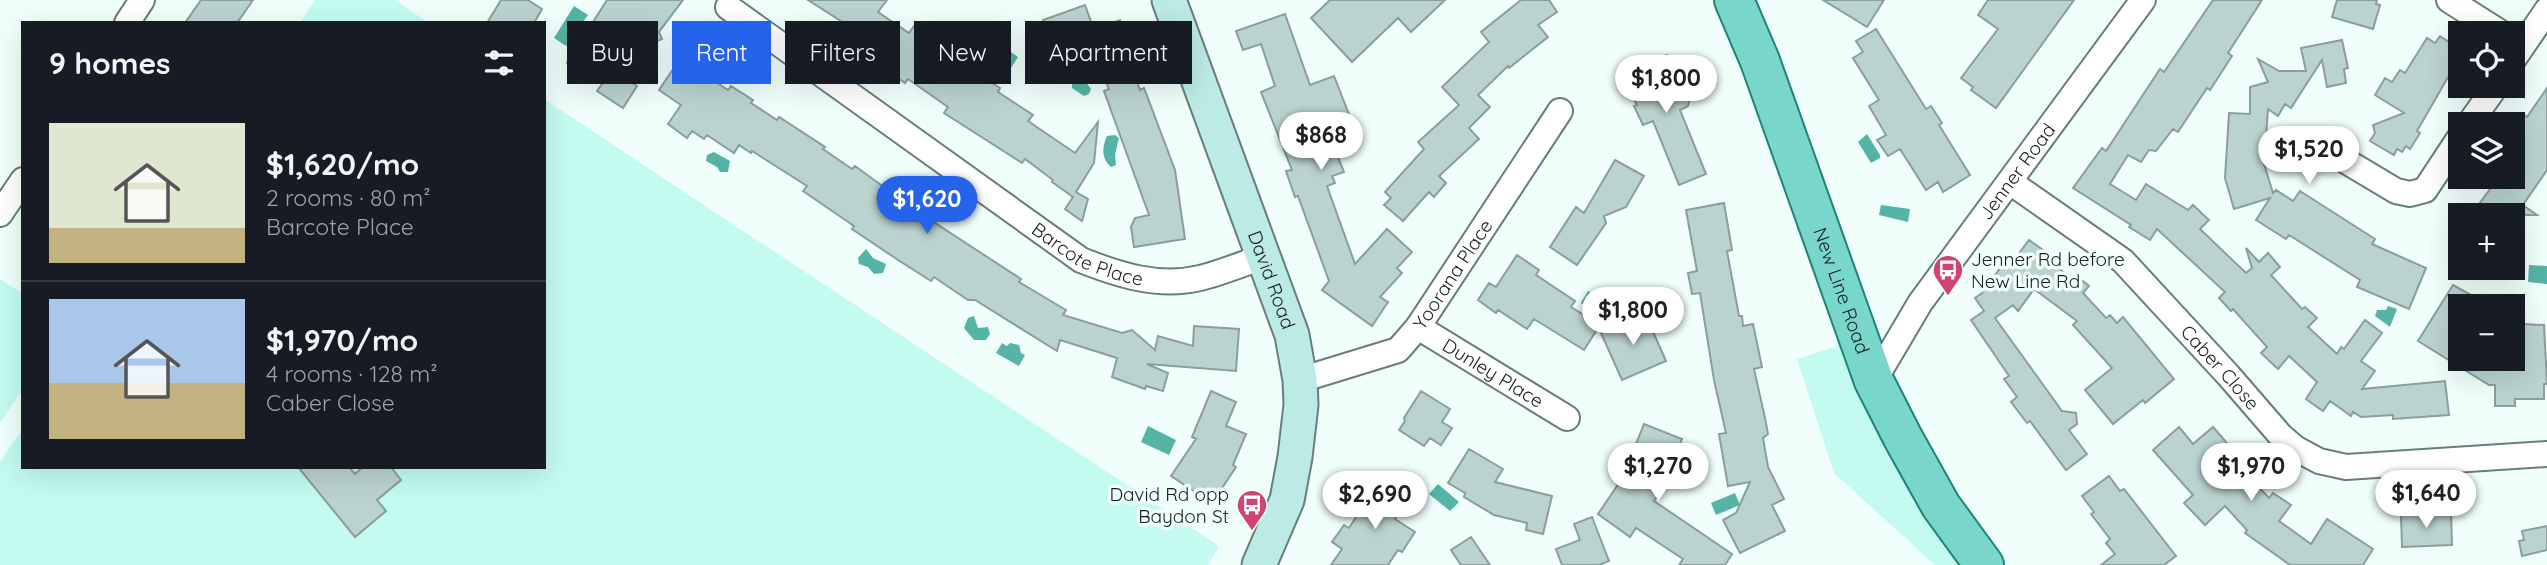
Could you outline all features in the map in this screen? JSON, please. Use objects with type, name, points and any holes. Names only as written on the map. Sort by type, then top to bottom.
[{"type":"main road","name":"New Line Road","points":[[1734,0],[1760,61],[1874,381],[1941,506],[1984,565]]},
{"type":"street","points":[[128,21],[142,0]]},
{"type":"street","name":"David Road","points":[[1169,0],[1292,335],[1300,380],[1298,434],[1287,500],[1259,565]]},
{"type":"street","name":"Jenner Road","points":[[1874,381],[1920,303],[2143,0]]},
{"type":"street","points":[[2449,0],[2482,21]]},
{"type":"street","name":"Barcote Place","points":[[728,7],[1081,260],[1132,277],[1165,282],[1198,279],[1263,257]]},
{"type":"street","points":[[2525,38],[2547,10]]},
{"type":"street","name":"Yoorana Place","points":[[1300,380],[1398,351],[1418,327],[1560,110]]},
{"type":"street","points":[[2329,151],[2396,191],[2410,194],[2424,190],[2448,155]]},
{"type":"street","points":[[0,214],[21,183]]},
{"type":"street","name":"Caber Close","points":[[2010,183],[2123,261],[2280,435],[2295,448],[2319,461],[2346,467],[2547,454]]},
{"type":"street","name":"Dunley Place","points":[[1418,327],[1567,418]]},
{"type":"shaded area","points":[[315,0],[395,0],[426,21],[301,21]]},
{"type":"shaded area","points":[[574,6],[588,15],[584,21],[567,21],[566,46],[554,38]]},
{"type":"shaded area","points":[[1011,52],[1018,57],[1011,68]]},
{"type":"shaded area","points":[[1072,84],[1087,84],[1091,89],[1089,94],[1084,96],[1072,88]]},
{"type":"shaded area","points":[[546,100],[1219,547],[1208,565],[0,565],[0,462],[21,431],[21,469],[546,469]]},
{"type":"shaded area","points":[[1867,134],[1880,155],[1880,158],[1871,163],[1858,142]]},
{"type":"shaded area","points":[[1115,135],[1119,138],[1116,165],[1111,167],[1105,160],[1103,148],[1107,136]]},
{"type":"shaded area","points":[[714,152],[730,161],[728,172],[720,172],[706,161],[707,155]]},
{"type":"shaded area","points":[[1881,205],[1910,209],[1908,222],[1879,215]]},
{"type":"shaded area","points":[[866,249],[873,258],[886,264],[883,273],[874,274],[868,267],[859,264],[858,258]]},
{"type":"shaded area","points":[[2529,265],[2547,266],[2547,284],[2528,282]]},
{"type":"shaded area","points":[[0,279],[21,293],[21,392],[0,423]]},
{"type":"shaded area","points":[[1588,291],[1610,303],[1603,315],[1581,303]]},
{"type":"shaded area","points":[[2388,306],[2397,309],[2390,327],[2375,316],[2377,310],[2386,310]]},
{"type":"shaded area","points":[[974,316],[978,328],[988,327],[990,334],[986,340],[974,340],[964,328],[968,318]]},
{"type":"shaded area","points":[[1002,343],[1007,346],[1010,343],[1019,345],[1021,353],[1025,355],[1019,366],[996,353]]},
{"type":"shaded area","points":[[1841,345],[1965,565],[1935,565],[1834,473],[1797,359]]},
{"type":"shaded area","points":[[1148,426],[1176,440],[1169,455],[1141,442]]},
{"type":"shaded area","points":[[1438,484],[1459,502],[1450,511],[1429,494]]},
{"type":"shaded area","points":[[1735,493],[1740,505],[1716,515],[1711,503]]},
{"type":"building","points":[[201,0],[253,0],[238,21],[186,21]]},
{"type":"building","points":[[501,0],[528,0],[542,9],[535,21],[488,21]]},
{"type":"building","points":[[607,0],[683,0],[659,32],[662,39],[658,41],[658,21],[594,21]]},
{"type":"building","points":[[808,0],[887,0],[878,12],[891,21],[841,21]]},
{"type":"building","points":[[1330,0],[1445,0],[1411,32],[1398,18],[1352,62],[1311,18]]},
{"type":"building","points":[[1521,0],[1549,0],[1557,12],[1538,25],[1548,37],[1509,68],[1508,66],[1478,95],[1490,107],[1469,128],[1479,139],[1439,176],[1446,183],[1434,197],[1429,192],[1403,221],[1384,205],[1391,198],[1385,192],[1424,149],[1418,142],[1459,105],[1442,87],[1489,42],[1481,32]]},
{"type":"building","points":[[1823,0],[1884,0],[1867,27]]},
{"type":"building","points":[[1988,0],[2074,0],[1996,108],[1971,90],[1973,87],[1961,78],[1998,29],[1978,15]]},
{"type":"building","points":[[2213,0],[2262,0],[2228,53],[2232,56],[2178,132],[2173,129],[2156,151],[2149,150],[2141,162],[2128,155],[2110,184],[2136,200],[2146,184],[2188,210],[2193,205],[2209,220],[2200,229],[2246,273],[2252,268],[2246,248],[2259,262],[2268,253],[2280,267],[2271,275],[2302,309],[2305,307],[2317,318],[2308,327],[2337,354],[2341,347],[2344,349],[2365,320],[2382,333],[2361,361],[2375,371],[2362,389],[2445,381],[2449,415],[2393,419],[2393,415],[2361,417],[2353,412],[2351,416],[2330,401],[2323,411],[2306,399],[2317,382],[2289,356],[2278,369],[2261,353],[2267,347],[2233,309],[2231,311],[2219,298],[2225,292],[2157,229],[2150,240],[2073,188],[2102,148],[2106,151],[2160,69],[2164,72]]},
{"type":"building","points":[[2337,0],[2377,0],[2376,4],[2380,5],[2373,29],[2332,17]]},
{"type":"building","points":[[1085,5],[1091,21],[1043,21]]},
{"type":"building","points":[[1285,14],[1310,85],[1334,76],[1350,117],[1313,131],[1323,160],[1337,155],[1344,172],[1332,176],[1335,183],[1327,186],[1355,264],[1387,229],[1412,252],[1397,268],[1402,273],[1380,297],[1388,302],[1372,326],[1322,290],[1329,281],[1298,196],[1295,197],[1286,171],[1292,170],[1261,92],[1275,86],[1261,44],[1243,50],[1236,31]]},
{"type":"building","points":[[914,26],[914,83],[908,79],[905,83],[900,79],[900,27],[909,33]]},
{"type":"building","points":[[1876,29],[1926,109],[1931,106],[1942,123],[1939,125],[1970,175],[1943,192],[1938,182],[1926,190],[1900,149],[1888,156],[1877,140],[1886,135],[1869,106],[1879,100],[1853,58],[1863,52],[1856,41]]},
{"type":"building","points":[[2440,36],[2448,41],[2448,77],[2417,131],[2420,133],[2410,149],[2406,146],[2402,152],[2397,149],[2394,155],[2370,141],[2375,133],[2373,125],[2404,113],[2375,95],[2385,78],[2392,82],[2400,70],[2405,73],[2427,38],[2435,43]]},
{"type":"building","points":[[2342,40],[2348,68],[2344,69],[2346,83],[2327,87],[2322,60],[2291,108],[2285,104],[2278,116],[2268,109],[2264,164],[2273,193],[2276,190],[2293,201],[2300,191],[2375,239],[2372,244],[2426,268],[2409,309],[2357,287],[2360,280],[2289,235],[2286,239],[2256,220],[2270,198],[2234,209],[2225,178],[2229,113],[2250,114],[2250,87],[2268,82],[2258,59],[2279,71],[2306,71],[2301,48]]},
{"type":"building","points":[[1667,55],[1678,84],[1683,85],[1690,97],[1688,106],[1680,110],[1706,174],[1679,185],[1653,121],[1643,125],[1634,106],[1637,105],[1629,90],[1632,85],[1627,71]]},
{"type":"building","points":[[672,71],[672,84],[719,84],[728,90],[731,86],[777,120],[779,117],[825,147],[823,149],[852,169],[855,166],[900,199],[896,205],[929,226],[932,221],[1021,279],[1019,282],[1066,310],[1063,315],[1122,333],[1132,330],[1155,350],[1158,336],[1193,346],[1194,326],[1239,329],[1236,371],[1147,364],[1168,373],[1163,391],[1146,386],[1145,389],[1112,377],[1117,358],[1060,340],[1057,351],[975,300],[968,300],[934,277],[931,281],[898,260],[803,191],[807,186],[752,151],[751,153],[739,145],[734,153],[707,135],[704,139],[692,131],[687,138],[668,124],[681,105],[659,90]]},
{"type":"building","points":[[602,84],[637,86],[623,108],[597,91]]},
{"type":"building","points":[[915,84],[994,84],[1000,88],[998,92],[1033,115],[1028,121],[1075,153],[1098,122],[1094,163],[1076,192],[1088,199],[1082,221],[1065,209],[1073,197],[1025,159],[1022,163],[944,113],[948,107]]},
{"type":"building","points":[[1107,84],[1138,84],[1140,90],[1144,88],[1175,170],[1185,239],[1134,247],[1131,227],[1135,218],[1149,215],[1104,91],[1109,89]]},
{"type":"building","points":[[2547,88],[2547,170],[2524,203],[2480,203],[2490,189],[2525,189],[2525,116],[2527,117]]},
{"type":"building","points":[[1615,160],[1644,176],[1626,207],[1604,216],[1606,223],[1577,265],[1550,247],[1576,207],[1584,213]]},
{"type":"building","points":[[1724,203],[1732,250],[1727,251],[1739,316],[1742,316],[1743,326],[1753,324],[1762,367],[1754,369],[1768,434],[1763,438],[1768,467],[1784,499],[1772,505],[1785,531],[1740,553],[1723,520],[1736,513],[1750,482],[1728,486],[1719,434],[1726,433],[1714,380],[1700,293],[1692,294],[1688,273],[1697,271],[1686,210]]},
{"type":"building","points":[[2525,206],[2537,215],[2525,215]]},
{"type":"building","points":[[2029,240],[2053,257],[2051,262],[2072,279],[2075,275],[2089,286],[2083,293],[2106,318],[2110,315],[2117,323],[2123,317],[2174,379],[2113,424],[2085,390],[2112,368],[2073,325],[2077,321],[2034,289],[2018,311],[2013,305],[1995,318],[2062,411],[2076,413],[2077,424],[2069,430],[2087,454],[2066,470],[2030,421],[2027,423],[2011,402],[2017,397],[2004,379],[2009,376],[1971,320],[1984,311],[1975,298],[1982,293],[2004,263],[2009,267]]},
{"type":"building","points":[[1517,255],[1539,270],[1536,275],[1575,301],[1571,307],[1600,325],[1584,350],[1534,319],[1527,329],[1478,300],[1489,283],[1496,287]]},
{"type":"building","points":[[2453,285],[2469,294],[2448,294],[2448,360],[2418,341]]},
{"type":"building","points":[[1632,319],[1642,319],[1650,325],[1666,361],[1622,380],[1601,333]]},
{"type":"building","points":[[2525,324],[2544,325],[2547,384],[2544,384],[2544,399],[2515,399],[2515,406],[2495,406],[2495,385],[2489,385],[2466,371],[2525,371]]},
{"type":"building","points":[[1211,391],[1236,402],[1226,426],[1246,434],[1233,465],[1236,467],[1212,503],[1171,476],[1196,439],[1192,437]]},
{"type":"building","points":[[1421,391],[1450,409],[1442,422],[1452,428],[1441,445],[1430,438],[1424,446],[1399,430]]},
{"type":"building","points":[[1644,424],[1682,439],[1660,493],[1654,501],[1732,554],[1725,565],[1679,565],[1683,559],[1636,528],[1630,537],[1598,514],[1634,461],[1630,459]]},
{"type":"building","points":[[2179,427],[2193,444],[2213,427],[2233,450],[2228,454],[2269,498],[2273,493],[2291,505],[2279,521],[2311,544],[2327,519],[2373,549],[2363,565],[2290,565],[2245,533],[2247,530],[2225,506],[2205,525],[2184,503],[2193,495],[2153,450]]},
{"type":"building","points":[[1469,449],[1503,469],[1495,482],[1552,496],[1543,534],[1526,530],[1527,523],[1494,515],[1464,497],[1465,493],[1448,483]]},
{"type":"building","points":[[300,469],[351,469],[355,474],[361,469],[393,469],[401,480],[377,500],[386,511],[355,537]]},
{"type":"building","points":[[2109,476],[2120,491],[2124,489],[2176,556],[2164,565],[2101,565],[2115,554],[2106,543],[2110,539],[2091,514],[2094,512],[2082,496]]},
{"type":"building","points":[[1380,480],[1408,498],[1395,519],[1415,532],[1402,552],[1398,550],[1388,565],[1331,565],[1342,549],[1332,542],[1344,525],[1349,528]]},
{"type":"building","points":[[2451,513],[2452,545],[2402,547],[2401,515]]},
{"type":"building","points":[[1592,517],[1609,561],[1599,565],[1562,565],[1556,549],[1580,540],[1574,524]]},
{"type":"building","points":[[2547,526],[2547,550],[2522,556],[2519,541],[2524,540],[2522,531]]},
{"type":"building","points":[[1471,537],[1490,565],[1461,565],[1451,550]]},
{"type":"place","name":"Jenner Rd before New Line Rd","points":[[1948,297]]},
{"type":"place","name":"David Rd opp Baydon St","points":[[1252,532]]}]
